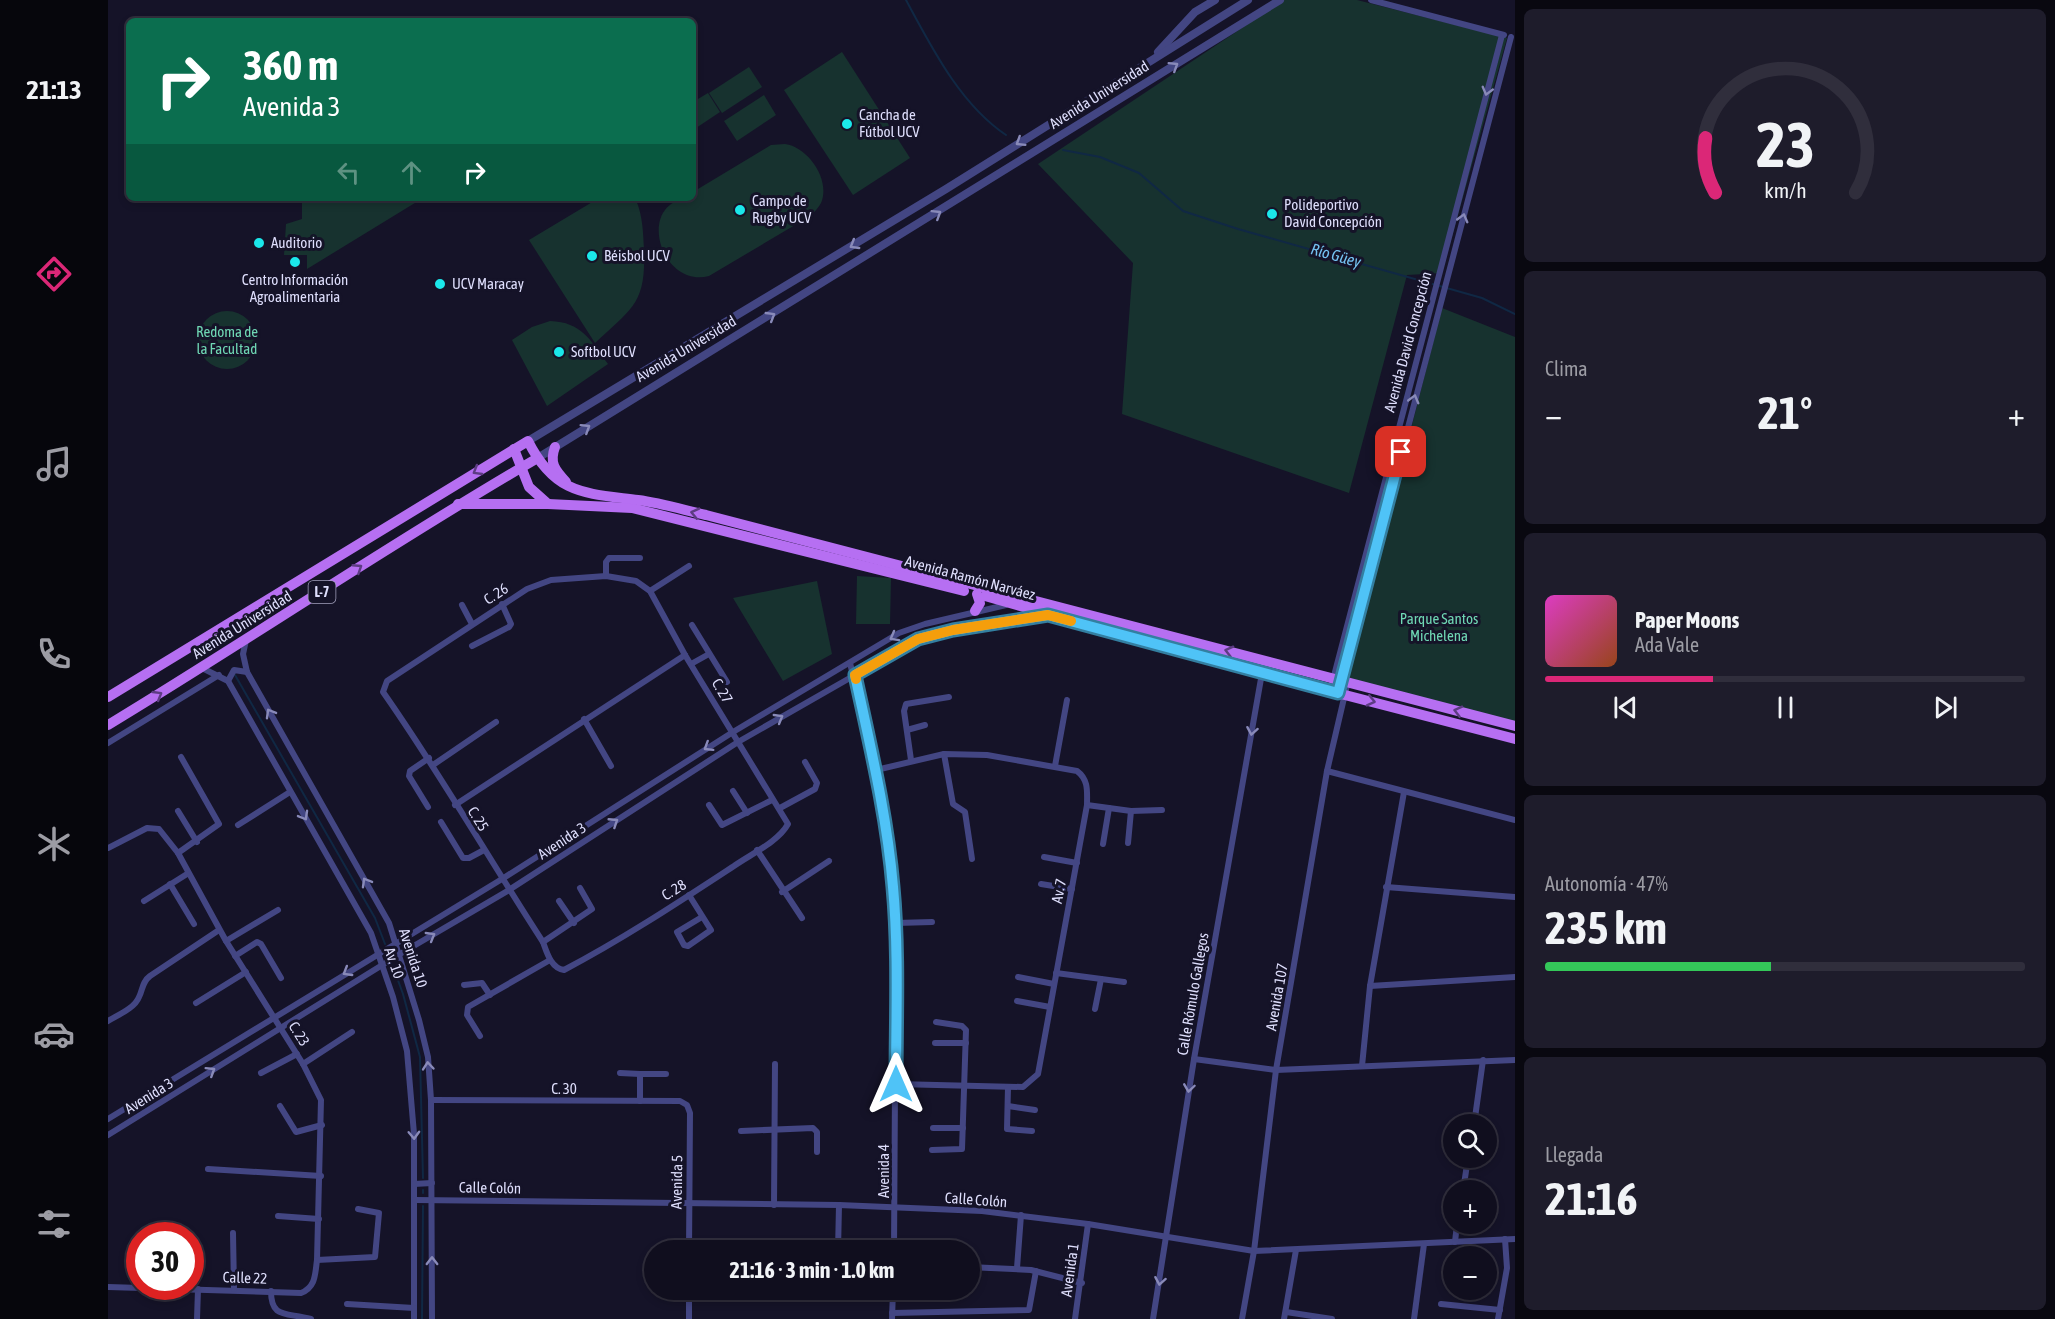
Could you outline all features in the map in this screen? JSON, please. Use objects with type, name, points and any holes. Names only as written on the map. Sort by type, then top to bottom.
[{"type":"main road","name":"Avenida Universidad","points":[[108,697],[528,441]]},
{"type":"main road","name":"Avenida Ramón Narváez","points":[[528,441],[536,459],[552,477],[572,489],[589,495],[641,500],[706,515],[1515,726]]},
{"type":"main road","points":[[555,447],[550,458],[554,467],[572,489]]},
{"type":"main road","points":[[514,449],[530,487],[548,504]]},
{"type":"main road","name":"Avenida Universidad","points":[[108,725],[202,668],[458,504],[536,459]]},
{"type":"main road","name":"Avenida Ramón Narváez","points":[[458,504],[548,504],[632,508],[977,594],[1262,673],[1515,739]]},
{"type":"main road","points":[[975,611],[980,603],[977,594]]},
{"type":"street","points":[[1153,58],[1188,19],[1215,0]]},
{"type":"street","name":"Avenida Universidad","points":[[528,441],[946,189],[1248,0]]},
{"type":"street","name":"Avenida Universidad","points":[[536,459],[1280,0]]},
{"type":"street","points":[[1371,0],[1513,38]]},
{"type":"street","name":"Avenida David Concepción","points":[[1341,679],[1353,603],[1502,35]]},
{"type":"street","name":"Avenida David Concepción","points":[[1337,693],[1441,298],[1513,38]]},
{"type":"street","points":[[946,189],[954,203]]},
{"type":"street","points":[[1381,494],[1389,496]]},
{"type":"street","points":[[606,576],[606,562],[609,558],[640,558]]},
{"type":"street","points":[[650,591],[689,566]]},
{"type":"street","name":"C. 26","points":[[387,681],[527,589],[551,580],[606,576],[636,581]]},
{"type":"street","name":"C. 27","points":[[636,581],[650,591],[685,655],[772,800],[785,817]]},
{"type":"street","name":"Avenida 3","points":[[108,1119],[396,941],[502,879],[733,732],[899,633],[975,611],[1010,604],[1039,603]]},
{"type":"street","points":[[1353,603],[1361,605]]},
{"type":"street","points":[[472,646],[510,627],[511,624],[502,604]]},
{"type":"street","points":[[462,605],[472,624]]},
{"type":"street","name":"Avenida 3","points":[[108,1135],[400,954],[509,890],[738,742],[918,639],[953,630],[1048,615]]},
{"type":"street","points":[[692,625],[727,682]]},
{"type":"street","name":"Avenida 10","points":[[246,640],[243,654],[247,672],[389,923],[400,954],[428,1057],[431,1100],[432,1319]]},
{"type":"street","points":[[691,664],[709,654]]},
{"type":"street","points":[[455,805],[685,655]]},
{"type":"street","name":"Avenida 4","points":[[850,663],[855,675],[876,770],[893,884],[896,923],[895,1240]]},
{"type":"street","name":"Av. 10","points":[[202,668],[228,681],[371,933],[382,966],[407,1051],[414,1134],[414,1319]]},
{"type":"street","points":[[228,681],[234,670],[247,672]]},
{"type":"street","name":"Calle Rómulo Gallegos","points":[[1153,1319],[1194,1059],[1262,673]]},
{"type":"street","points":[[108,743],[219,675]]},
{"type":"street","name":"Avenida 107","points":[[1242,1319],[1254,1251],[1276,1070],[1341,679]]},
{"type":"street","name":"C. 25","points":[[387,681],[383,692],[431,761],[455,805],[543,942],[550,960],[558,969]]},
{"type":"street","points":[[911,760],[906,704],[949,697]]},
{"type":"street","points":[[1055,766],[1067,700]]},
{"type":"street","points":[[584,719],[611,766]]},
{"type":"street","points":[[428,807],[409,776],[410,771],[496,722]]},
{"type":"street","points":[[907,730],[925,725]]},
{"type":"street","points":[[944,754],[953,804],[965,812],[972,859]]},
{"type":"street","name":"Av. 7","points":[[876,770],[944,754],[987,755],[1077,771],[1084,776],[1087,785],[1087,806],[1038,1074],[1023,1087],[896,1084]]},
{"type":"street","points":[[178,853],[197,842],[219,824],[219,820],[181,757]]},
{"type":"street","points":[[780,808],[814,789],[818,783],[805,762]]},
{"type":"street","points":[[1327,771],[1515,820]]},
{"type":"street","points":[[733,790],[747,813]]},
{"type":"street","points":[[238,825],[290,792]]},
{"type":"street","points":[[1362,1066],[1370,986],[1404,792]]},
{"type":"street","points":[[709,806],[722,825],[772,800]]},
{"type":"street","points":[[1087,806],[1131,811],[1162,810]]},
{"type":"street","points":[[1103,844],[1109,808]]},
{"type":"street","points":[[178,811],[197,842]]},
{"type":"street","points":[[1128,843],[1131,811]]},
{"type":"street","name":"C. 28","points":[[558,969],[564,970],[572,966],[689,895],[757,850],[785,830],[788,824],[785,817]]},
{"type":"street","points":[[441,822],[463,858],[469,858],[483,850]]},
{"type":"street","name":"C. 23","points":[[109,846],[147,828],[159,829],[178,853],[219,930],[297,1054],[321,1100],[321,1176],[317,1260],[314,1282],[309,1290]]},
{"type":"street","points":[[757,850],[782,892],[802,918]]},
{"type":"street","points":[[1044,857],[1077,863]]},
{"type":"street","points":[[782,892],[829,861]]},
{"type":"street","points":[[144,901],[187,873]]},
{"type":"street","points":[[170,884],[194,924]]},
{"type":"street","points":[[1041,884],[1072,889]]},
{"type":"street","points":[[1386,887],[1515,897]]},
{"type":"street","points":[[543,942],[592,909],[580,888]]},
{"type":"street","points":[[689,895],[702,917],[710,932],[688,946],[684,945],[677,932],[702,917]]},
{"type":"street","points":[[559,901],[574,923]]},
{"type":"street","points":[[226,941],[278,910]]},
{"type":"street","points":[[896,923],[932,922]]},
{"type":"street","points":[[108,1021],[134,1005],[139,999],[144,980],[219,930]]},
{"type":"street","points":[[235,956],[257,942],[261,944],[281,978]]},
{"type":"street","points":[[480,1036],[466,1010],[550,960]]},
{"type":"street","points":[[196,1003],[246,972]]},
{"type":"street","points":[[1056,973],[1124,982]]},
{"type":"street","points":[[1018,977],[1054,984]]},
{"type":"street","points":[[1370,986],[1515,977]]},
{"type":"street","points":[[1095,1010],[1101,979]]},
{"type":"street","points":[[464,985],[482,983],[490,995]]},
{"type":"street","points":[[1017,1001],[1050,1007]]},
{"type":"street","points":[[932,1150],[962,1149],[966,1043],[966,1030],[963,1026],[936,1022]]},
{"type":"street","points":[[303,1064],[352,1032]]},
{"type":"street","points":[[935,1043],[966,1043]]},
{"type":"street","points":[[261,1073],[297,1054]]},
{"type":"street","points":[[1194,1059],[1276,1070],[1515,1060]]},
{"type":"street","points":[[1476,1114],[1483,1060]]},
{"type":"street","points":[[774,1205],[775,1064]]},
{"type":"street","points":[[620,1073],[666,1074]]},
{"type":"street","points":[[640,1074],[640,1101]]},
{"type":"street","points":[[1008,1087],[1007,1130],[1032,1131]]},
{"type":"street","name":"C. 30","points":[[431,1100],[680,1101],[687,1105],[690,1113]]},
{"type":"street","points":[[280,1106],[296,1132],[322,1125]]},
{"type":"street","points":[[1008,1106],[1035,1110]]},
{"type":"street","name":"Avenida 5","points":[[689,1240],[690,1113]]},
{"type":"street","points":[[741,1131],[813,1128],[817,1132],[817,1152]]},
{"type":"street","points":[[933,1128],[963,1128]]},
{"type":"street","points":[[208,1169],[321,1176]]},
{"type":"street","points":[[414,1184],[432,1183]]},
{"type":"street","name":"Calle Colón","points":[[415,1200],[839,1205],[982,1211],[1088,1224],[1254,1251],[1515,1239]]},
{"type":"street","points":[[838,1240],[839,1205]]},
{"type":"street","points":[[317,1260],[375,1257],[378,1212],[358,1209]]},
{"type":"street","points":[[1017,1268],[1021,1215]]},
{"type":"street","points":[[278,1216],[319,1219]]},
{"type":"street","name":"Avenida 1","points":[[1075,1319],[1082,1283],[1088,1224]]},
{"type":"street","points":[[233,1233],[234,1289]]},
{"type":"street","points":[[1455,1242],[1456,1234]]},
{"type":"street","points":[[1498,1319],[1507,1268],[1505,1239]]},
{"type":"street","points":[[1414,1319],[1424,1244]]},
{"type":"street","points":[[1296,1250],[1285,1316],[1332,1319]]},
{"type":"street","points":[[980,1267],[1017,1268],[1082,1283]]},
{"type":"street","points":[[893,1300],[892,1316],[1029,1310],[1036,1271]]},
{"type":"street","name":"Calle 22","points":[[108,1287],[126,1287]]},
{"type":"street","name":"Calle 22","points":[[204,1289],[301,1293],[309,1290]]},
{"type":"street","points":[[271,1291],[271,1307],[279,1316],[311,1319]]},
{"type":"street","points":[[196,1319],[197,1300]]},
{"type":"street","points":[[689,1300],[689,1319]]},
{"type":"street","points":[[347,1304],[414,1308]]},
{"type":"street","points":[[1441,1304],[1500,1310]]},
{"type":"green space","name":"Polideportivo David Concepción","points":[[1284,0],[1357,0],[1507,38],[1442,273],[1407,275],[1349,493],[1122,414],[1133,263],[1038,164]]},
{"type":"green space","name":"Cancha de Fútbol UCV","points":[[842,52],[910,158],[853,195],[784,90]]},
{"type":"green space","points":[[749,67],[762,87],[722,113],[709,93]]},
{"type":"green space","points":[[708,93],[720,112],[696,128],[696,100]]},
{"type":"green space","points":[[764,95],[776,115],[737,141],[724,121]]},
{"type":"green space","name":"Campo de Rugby UCV","points":[[771,145],[794,146],[802,151],[815,166],[823,184],[823,194],[821,203],[812,215],[709,276],[692,276],[677,269],[666,257],[660,242],[659,226],[664,212],[675,202],[696,201],[696,190]]},
{"type":"green space","points":[[302,201],[418,201],[307,269],[307,255],[284,255],[286,224],[302,219]]},
{"type":"green space","name":"Béisbol UCV","points":[[594,201],[636,201],[642,225],[644,268],[639,294],[634,304],[595,343],[529,240]]},
{"type":"green space","name":"Parque Santos Michelena","points":[[1442,308],[1515,337],[1515,724],[1346,682]]},
{"type":"green space","name":"Redoma de la Facultad","points":[[227,311],[238,313],[251,324],[256,340],[254,351],[243,364],[227,369],[216,367],[203,356],[198,340],[200,329],[211,316]]},
{"type":"green space","name":"Softbol UCV","points":[[550,321],[570,325],[585,334],[608,364],[547,406],[512,340],[532,327]]},
{"type":"green space","points":[[857,576],[891,578],[890,624],[856,624]]},
{"type":"green space","points":[[817,581],[832,654],[783,681],[733,598]]},
{"type":"waterway","name":"Río Güey","points":[[906,0],[948,74],[975,108],[1006,135]]},
{"type":"waterway","name":"Río Güey","points":[[1063,150],[1100,157],[1139,173],[1183,211],[1238,229],[1482,298],[1515,314]]},
{"type":"waterway","points":[[235,675],[375,918],[385,944]]},
{"type":"waterway","points":[[392,964],[403,994],[420,1057],[423,1178]]},
{"type":"waterway","points":[[422,1319],[423,1206]]},
{"type":"slow traffic","points":[[856,679],[855,675],[918,639],[953,630],[1048,615],[1071,621]]},
{"type":"place","name":"Cancha de Fútbol UCV","points":[[847,124]]},
{"type":"place","name":"Campo de Rugby UCV","points":[[740,210]]},
{"type":"place","name":"Polideportivo David Concepción","points":[[1272,214]]},
{"type":"place","name":"Auditorio","points":[[259,243]]},
{"type":"place","name":"Béisbol UCV","points":[[592,256]]},
{"type":"place","name":"Centro Información Agroalimentaria","points":[[295,262]]},
{"type":"place","name":"UCV Maracay","points":[[440,284]]},
{"type":"place","name":"Softbol UCV","points":[[559,352]]},
{"type":"route","points":[[896,1084],[896,923],[893,884],[876,770],[855,675],[918,639],[953,630],[1048,615],[1338,693],[1401,452]]}]
